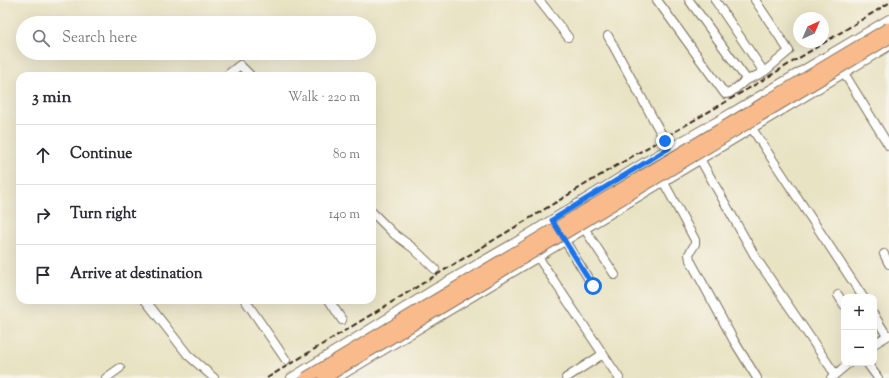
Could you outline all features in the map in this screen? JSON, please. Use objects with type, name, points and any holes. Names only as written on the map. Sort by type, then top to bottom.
[{"type":"highway","points":[[306,378],[889,28]]},
{"type":"highway","points":[[324,378],[889,38]]},
{"type":"street","points":[[539,0],[568,37]]},
{"type":"street","points":[[657,0],[725,94],[730,94],[743,75]]},
{"type":"street","points":[[690,0],[743,75],[750,79],[764,72],[789,51],[755,0]]},
{"type":"street","points":[[715,0],[764,72]]},
{"type":"street","points":[[291,378],[422,296],[552,220],[669,148],[889,19]]},
{"type":"street","points":[[608,36],[669,148]]},
{"type":"street","points":[[337,378],[584,228],[889,46]]},
{"type":"street","points":[[231,72],[240,65],[247,72]]},
{"type":"street","points":[[844,73],[889,146]]},
{"type":"street","points":[[738,108],[861,294]]},
{"type":"street","points":[[700,159],[756,258],[833,376],[845,366]]},
{"type":"street","points":[[663,181],[695,240],[695,244],[686,254],[734,342],[757,378]]},
{"type":"street","points":[[376,216],[435,269]]},
{"type":"street","points":[[552,220],[593,286]]},
{"type":"street","points":[[584,228],[615,275]]},
{"type":"street","points":[[884,254],[889,264]]},
{"type":"street","points":[[538,257],[619,378]]},
{"type":"street","points":[[838,295],[841,300]]},
{"type":"street","points":[[149,304],[188,354],[214,378]]},
{"type":"street","points":[[248,304],[286,360]]},
{"type":"street","points":[[332,304],[342,320]]},
{"type":"street","points":[[877,319],[888,335],[877,342]]},
{"type":"street","points":[[566,378],[603,354]]},
{"type":"street","points":[[869,366],[878,378]]},
{"type":"street","points":[[106,378],[120,368]]},
{"type":"railway","points":[[267,378],[609,170],[763,80],[889,3]]},
{"type":"route","points":[[593,286],[552,220],[669,148],[665,141]]}]
